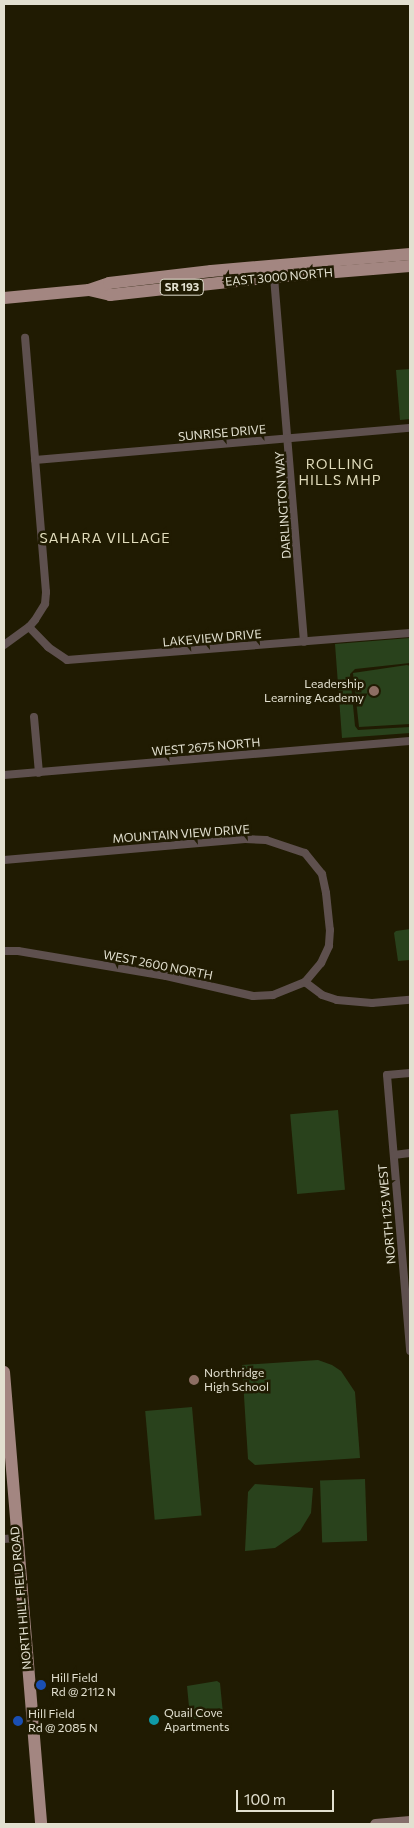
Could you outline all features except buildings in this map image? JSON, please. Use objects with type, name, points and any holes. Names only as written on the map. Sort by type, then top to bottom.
[{"type":"main road","name":"EAST 3000 NORTH","points":[[273,271],[337,260],[410,254]]},
{"type":"main road","name":"EAST 3000 NORTH","points":[[273,271],[410,266]]},
{"type":"main road","name":"SR 193","points":[[4,298],[89,290],[109,283],[273,271]]},
{"type":"main road","points":[[4,289],[70,292]]},
{"type":"main road","name":"NORTH HILL FIELD ROAD","points":[[4,1372],[10,1538],[41,1824]]},
{"type":"main road","points":[[374,1824],[410,1821]]},
{"type":"street","name":"DARLINGTON WAY","points":[[273,271],[289,438],[304,642]]},
{"type":"street","points":[[4,645],[29,627],[45,604],[46,592],[25,338]]},
{"type":"street","name":"SUNRISE DRIVE","points":[[36,460],[410,428]]},
{"type":"street","name":"LAKEVIEW DRIVE","points":[[29,627],[48,647],[67,660],[410,633]]},
{"type":"street","points":[[34,718],[39,773]]},
{"type":"street","name":"WEST 2675 NORTH","points":[[4,775],[410,741]]},
{"type":"street","name":"MOUNTAIN VIEW DRIVE","points":[[4,860],[244,840],[266,840],[302,852],[322,874],[330,930],[329,946],[321,963],[305,982]]},
{"type":"street","name":"WEST 2600 NORTH","points":[[4,951],[18,951],[166,976],[253,996],[273,995],[305,982]]},
{"type":"street","points":[[305,982],[322,995],[337,1000],[372,1003],[410,1000]]},
{"type":"street","name":"NORTH 125 WEST","points":[[410,1073],[387,1075],[400,1237],[409,1318],[410,1351]]},
{"type":"street","points":[[394,1155],[410,1153]]},
{"type":"street","points":[[400,1237],[410,1236]]},
{"type":"green space","points":[[410,369],[410,419],[400,420],[396,370]]},
{"type":"green space","points":[[410,638],[410,663],[355,669],[350,674],[355,726],[358,730],[410,727],[410,733],[342,738],[335,644]]},
{"type":"green space","points":[[410,666],[410,724],[359,727],[353,673]]},
{"type":"green space","points":[[410,929],[410,960],[398,961],[394,933]]},
{"type":"green space","points":[[338,1110],[345,1190],[297,1194],[290,1114]]},
{"type":"green space","points":[[318,1360],[332,1365],[341,1371],[355,1392],[360,1458],[255,1465],[248,1459],[242,1365]]},
{"type":"green space","points":[[192,1407],[201,1516],[155,1520],[145,1411]]},
{"type":"green space","points":[[365,1479],[367,1541],[322,1543],[320,1481]]},
{"type":"green space","points":[[255,1484],[313,1488],[311,1513],[300,1531],[275,1548],[245,1551],[248,1492]]},
{"type":"green space","points":[[217,1681],[220,1683],[223,1714],[220,1717],[192,1719],[190,1717],[187,1686]]},
{"type":"place","name":"Leadership Learning Academy","points":[[374,691]]},
{"type":"place","name":"Northridge High School","points":[[194,1380]]},
{"type":"place","name":"Hill Field Rd @ 2112 N","points":[[41,1685]]},
{"type":"place","name":"Quail Cove Apartments","points":[[154,1720]]},
{"type":"place","name":"Hill Field Rd @ 2085 N","points":[[18,1721]]},
{"type":"district","name":"ROLLING HILLS MHP","points":[[340,472]]},
{"type":"district","name":"SAHARA VILLAGE","points":[[105,538]]}]
